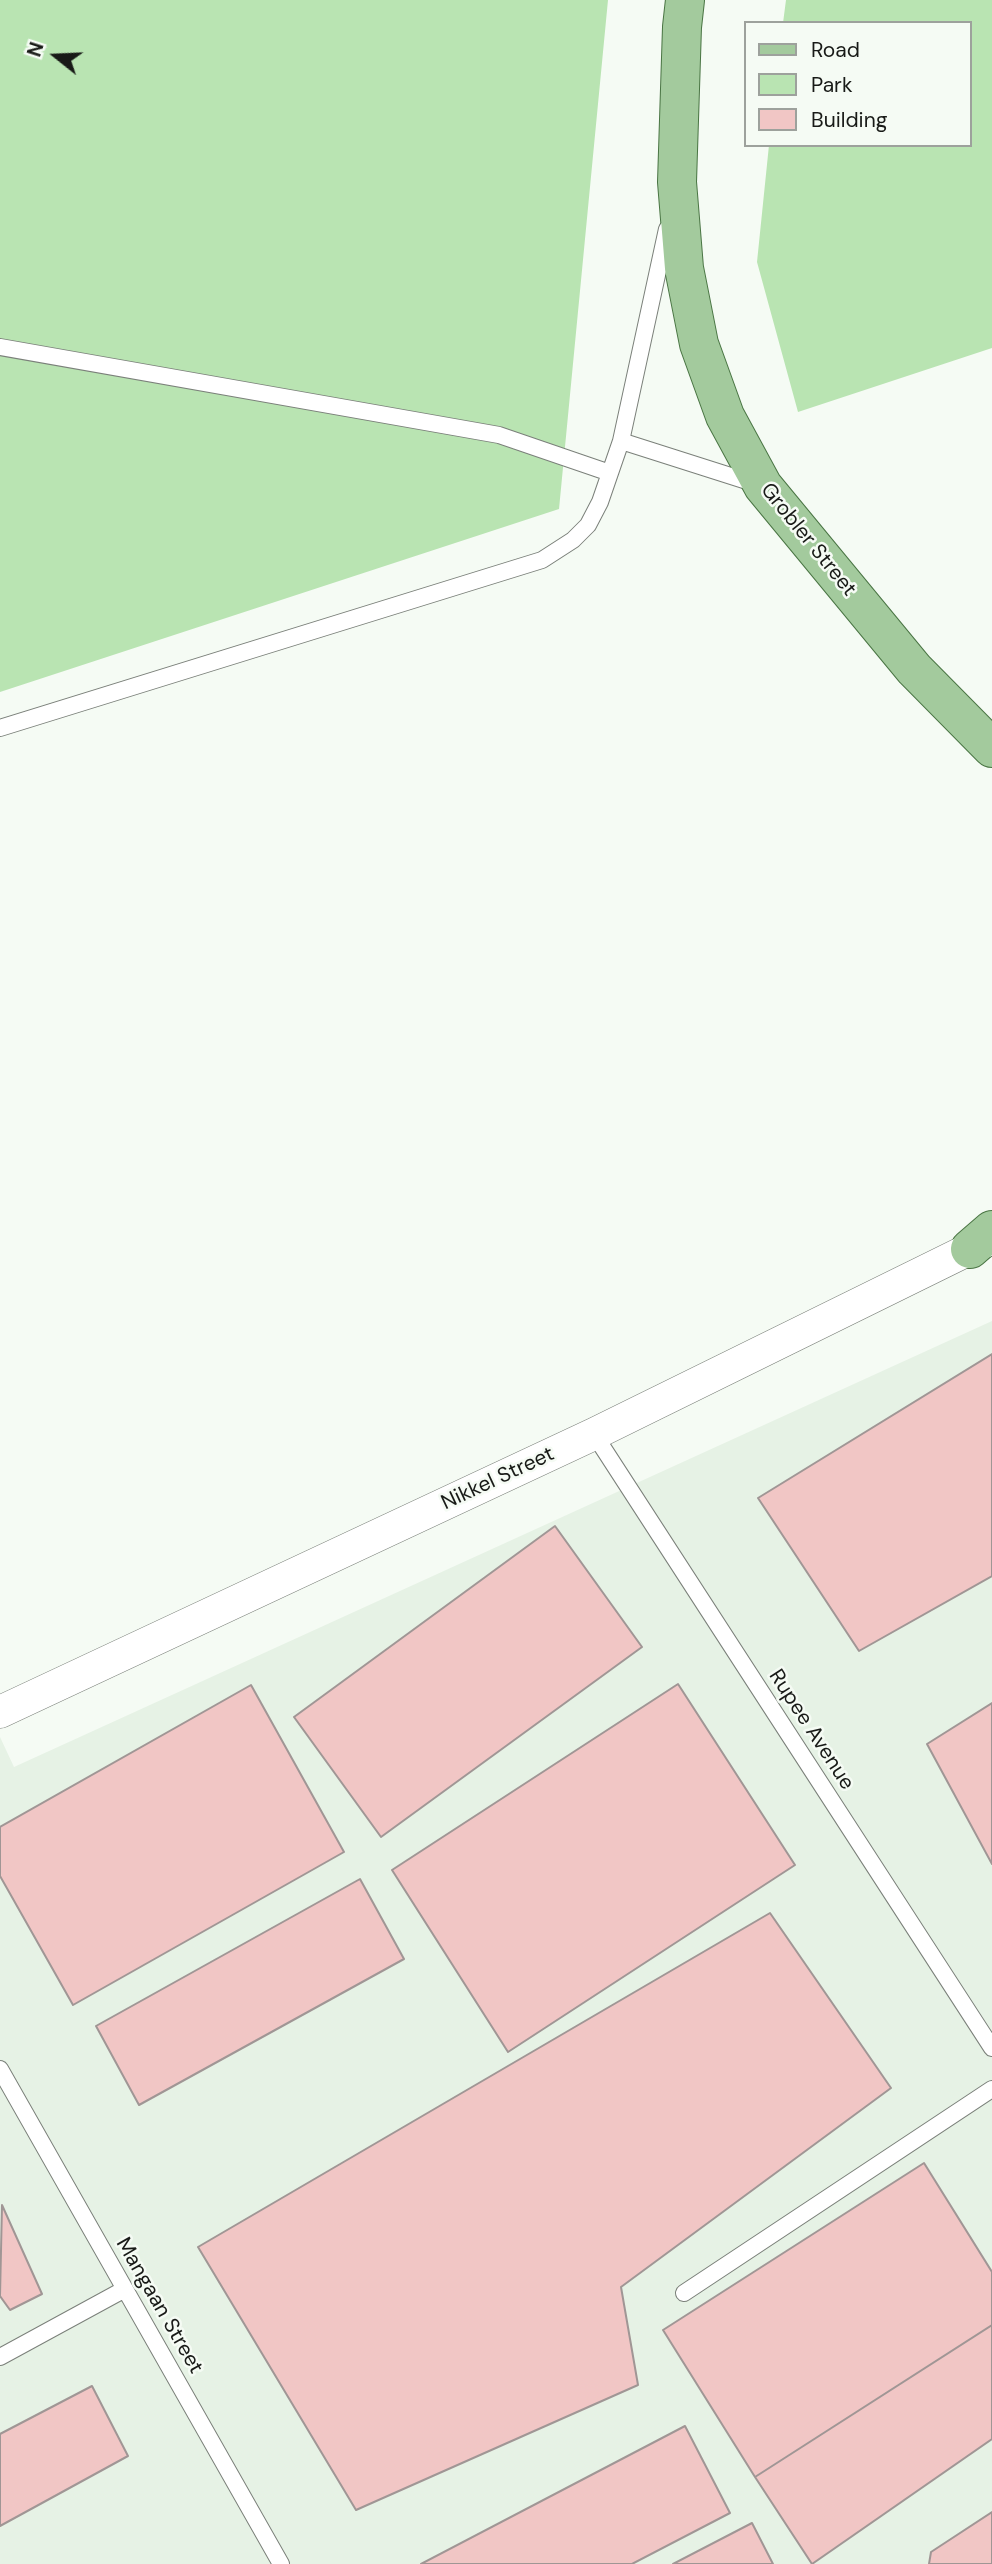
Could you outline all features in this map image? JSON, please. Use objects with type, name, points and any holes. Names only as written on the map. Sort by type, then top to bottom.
[{"type":"main road","name":"Grobler Street","points":[[685,0],[677,182],[684,268],[699,344],[725,416],[762,486],[914,669],[992,748]]},
{"type":"street","name":"Nikkel Street","points":[[0,1712],[594,1434],[985,1239]]},
{"type":"lane","points":[[0,728],[542,560],[573,540],[588,525],[600,502],[621,442],[677,182]]},
{"type":"lane","points":[[0,346],[499,435],[610,473]]},
{"type":"lane","points":[[621,442],[762,486]]},
{"type":"lane","name":"Rupee Avenue","points":[[594,1434],[992,2048]]},
{"type":"lane","name":"Mangaan Street","points":[[0,2069],[281,2564]]},
{"type":"lane","points":[[684,2293],[992,2089]]},
{"type":"lane","points":[[0,2357],[125,2290]]},
{"type":"shaded area","points":[[992,1321],[992,2564],[0,2564],[0,1737],[14,1767]]},
{"type":"green space","points":[[0,0],[608,0],[559,509],[0,692]]},
{"type":"green space","points":[[786,0],[992,0],[992,348],[798,412],[757,262],[769,147],[971,147],[971,21],[783,21]]},
{"type":"building","points":[[992,1354],[992,1576],[859,1651],[758,1498]]},
{"type":"building","points":[[555,1526],[642,1647],[381,1837],[294,1717]]},
{"type":"building","points":[[678,1684],[795,1865],[508,2052],[392,1870]]},
{"type":"building","points":[[251,1685],[344,1852],[73,2005],[0,1876],[0,1827]]},
{"type":"building","points":[[992,1703],[992,1864],[927,1744]]},
{"type":"building","points":[[360,1879],[404,1959],[139,2105],[96,2026]]},
{"type":"building","points":[[770,1913],[891,2088],[621,2287],[638,2385],[356,2510],[198,2247]]},
{"type":"building","points":[[924,2163],[992,2272],[992,2325],[755,2477],[663,2330]]},
{"type":"building","points":[[2,2205],[42,2294],[10,2310],[0,2296]]},
{"type":"building","points":[[992,2325],[992,2439],[812,2564],[755,2477]]},
{"type":"building","points":[[92,2386],[128,2456],[0,2526],[0,2434]]},
{"type":"building","points":[[685,2426],[730,2513],[632,2564],[421,2564]]},
{"type":"building","points":[[992,2512],[992,2564],[929,2564],[931,2552]]},
{"type":"building","points":[[752,2523],[773,2564],[673,2564]]}]
